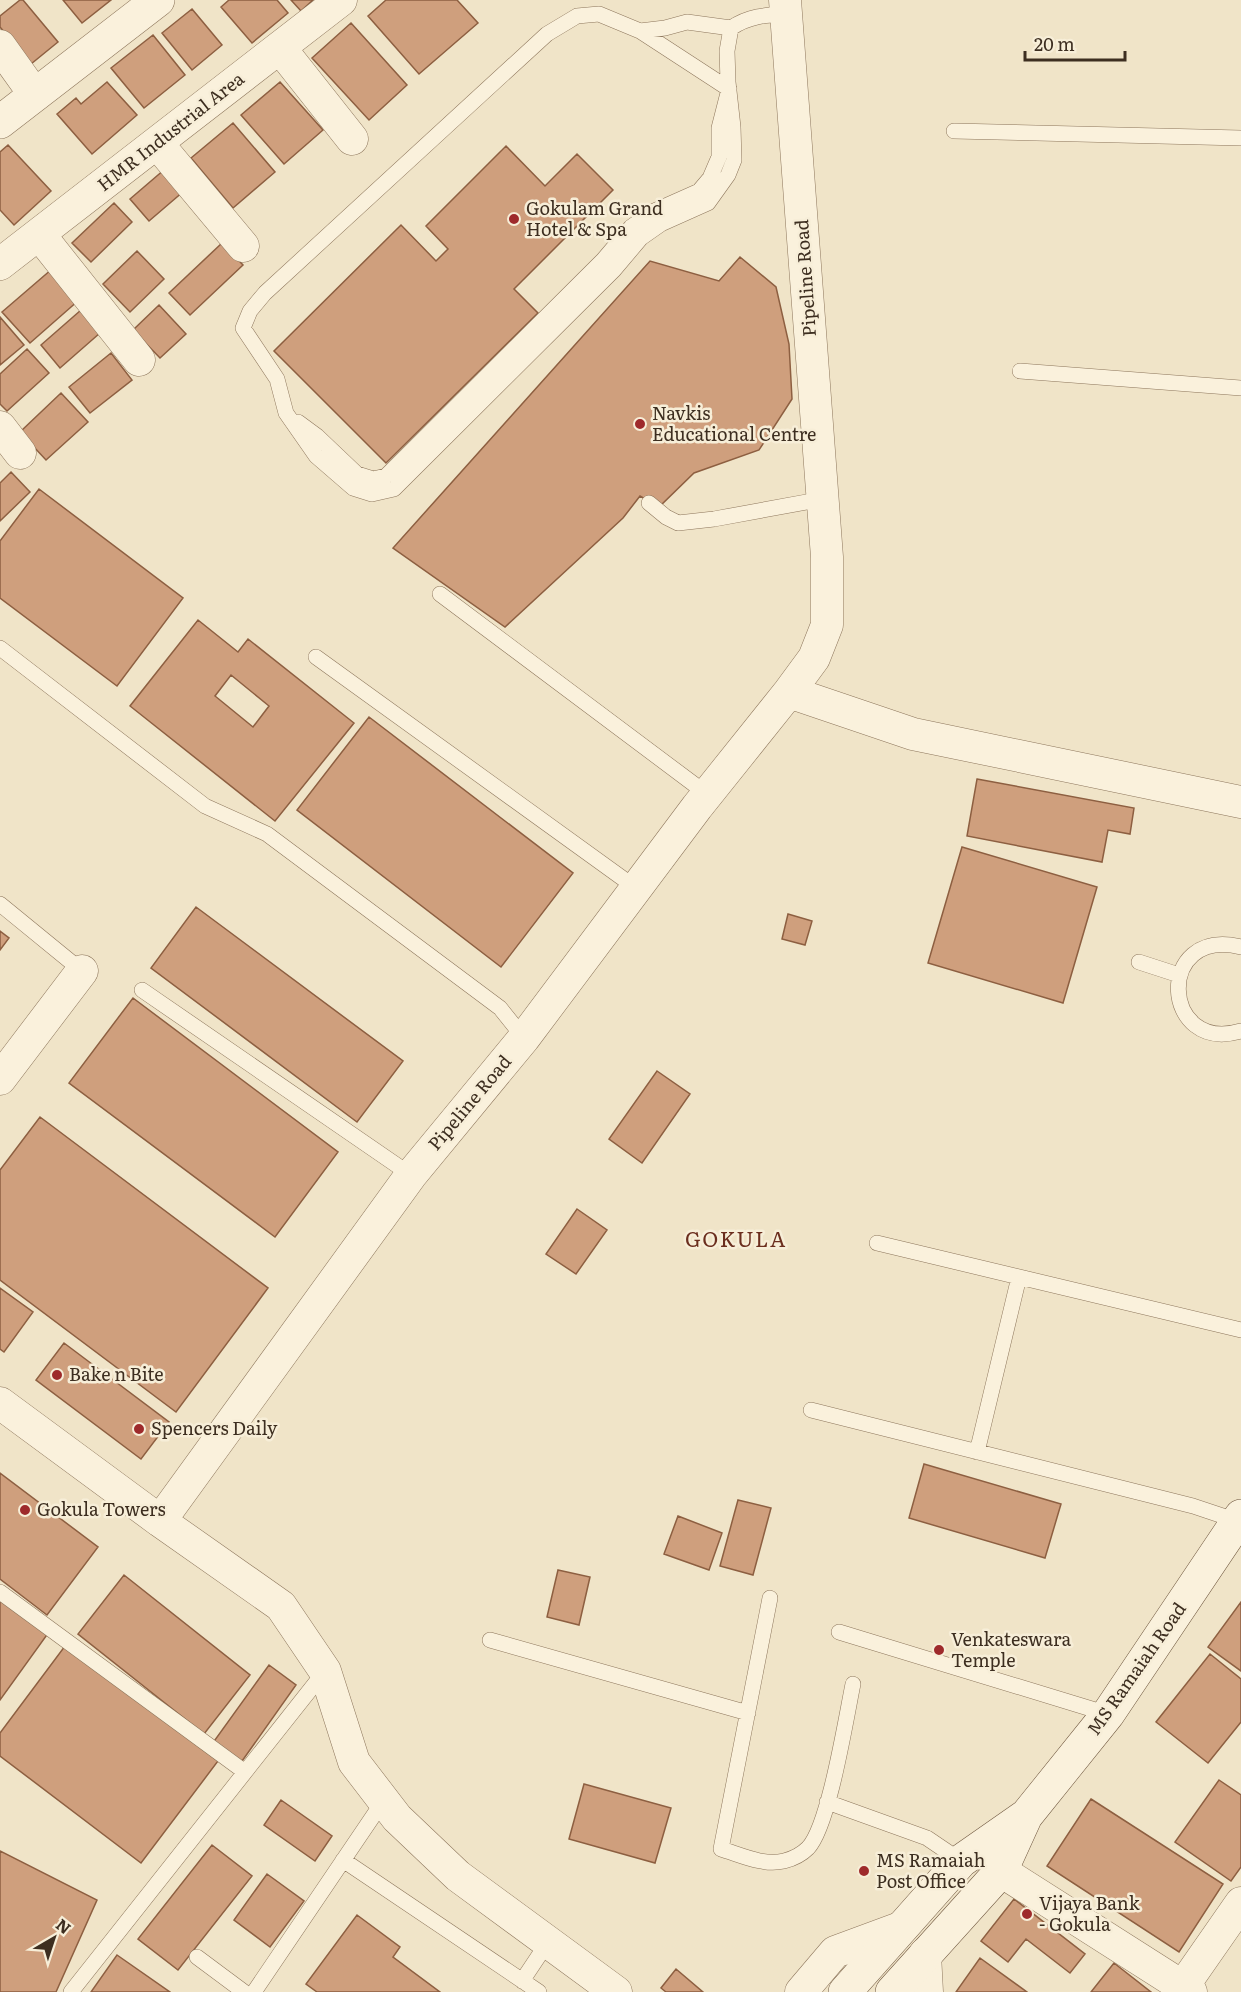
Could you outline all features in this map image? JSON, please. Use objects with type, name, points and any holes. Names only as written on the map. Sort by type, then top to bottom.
[{"type":"main road","points":[[0,122],[158,0]]},
{"type":"main road","name":"MS Ramaiah Road","points":[[892,1992],[924,1980],[1001,1871],[1026,1816],[1108,1714],[1240,1520]]},
{"type":"main road","name":"MS Ramaiah Road","points":[[845,1992],[961,1861],[1026,1816]]},
{"type":"street","name":"HMR Industrial Area","points":[[0,264],[341,0]]},
{"type":"street","name":"Pipeline Road","points":[[160,1521],[411,1175],[524,1038],[707,794],[814,658],[827,625],[827,557],[785,7]]},
{"type":"street","points":[[0,46],[35,95]]},
{"type":"street","points":[[279,48],[352,139]]},
{"type":"street","points":[[157,142],[243,246]]},
{"type":"street","points":[[39,234],[139,360]]},
{"type":"street","points":[[0,427],[20,453]]},
{"type":"street","points":[[789,692],[912,734],[1241,802]]},
{"type":"street","points":[[0,1079],[82,971]]},
{"type":"street","points":[[0,1403],[280,1606],[326,1671],[354,1762],[398,1818],[458,1876],[616,1992]]},
{"type":"street","points":[[1001,1871],[1184,1990],[1241,1903]]},
{"type":"street","points":[[801,1992],[835,1952],[900,1928]]},
{"type":"lane","points":[[640,31],[687,22],[731,28],[742,21],[785,7]]},
{"type":"lane","points":[[729,89],[640,31],[599,14],[577,16],[547,34],[265,293],[250,311],[243,328],[277,379],[286,412],[316,456],[353,488],[372,494],[394,489],[614,270],[641,237],[661,224],[708,203],[728,175],[734,160],[734,127],[727,51],[731,28]]},
{"type":"lane","points":[[286,412],[317,436],[357,474],[373,479],[386,476],[603,260],[631,226],[654,211],[699,191],[710,178],[719,157],[719,128],[729,89]]},
{"type":"lane","points":[[954,131],[1241,138]]},
{"type":"lane","points":[[1020,371],[1241,388]]},
{"type":"lane","points":[[649,503],[666,517],[678,523],[822,500]]},
{"type":"lane","points":[[440,594],[707,794]]},
{"type":"lane","points":[[0,648],[205,806],[267,834],[500,1008],[524,1038]]},
{"type":"lane","points":[[316,657],[636,888]]},
{"type":"lane","points":[[0,904],[82,971]]},
{"type":"lane","points":[[1241,947],[1227,943],[1211,945],[1197,952],[1186,962],[1179,975],[1177,990],[1180,1004],[1187,1017],[1197,1027],[1211,1033],[1226,1035],[1241,1031]]},
{"type":"lane","points":[[1139,962],[1179,975]]},
{"type":"lane","points":[[142,990],[411,1175]]},
{"type":"lane","points":[[877,1243],[1241,1330]]},
{"type":"lane","points":[[977,1452],[1019,1277]]},
{"type":"lane","points":[[811,1410],[1193,1506],[1240,1520]]},
{"type":"lane","points":[[0,1592],[245,1772]]},
{"type":"lane","points":[[770,1598],[721,1850],[766,1862],[783,1861],[798,1856],[809,1847],[819,1829],[827,1802],[853,1684]]},
{"type":"lane","points":[[839,1632],[1108,1714]]},
{"type":"lane","points":[[490,1640],[748,1713]]},
{"type":"lane","points":[[71,1992],[326,1671]]},
{"type":"lane","points":[[254,1992],[384,1800]]},
{"type":"lane","points":[[827,1802],[927,1838],[961,1861]]},
{"type":"lane","points":[[344,1860],[539,1992]]},
{"type":"lane","points":[[522,1981],[548,1942]]},
{"type":"lane","points":[[197,1957],[244,1992]]},
{"type":"building","points":[[23,0],[58,42],[31,64],[0,27],[0,16]]},
{"type":"building","points":[[63,0],[111,0],[82,23]]},
{"type":"building","points":[[229,0],[277,0],[288,13],[252,43],[221,7]]},
{"type":"building","points":[[291,0],[313,0],[301,11]]},
{"type":"building","points":[[386,0],[457,0],[478,23],[419,74],[368,16]]},
{"type":"building","points":[[192,9],[222,45],[192,70],[162,33]]},
{"type":"building","points":[[351,23],[407,85],[369,120],[312,58]]},
{"type":"building","points":[[153,35],[185,75],[144,108],[111,68]]},
{"type":"building","points":[[107,82],[137,115],[92,154],[57,114],[76,98],[81,104]]},
{"type":"building","points":[[280,82],[323,130],[284,164],[241,115]]},
{"type":"building","points":[[233,123],[275,172],[233,208],[191,158]]},
{"type":"building","points":[[8,145],[51,191],[14,225],[0,210],[0,152]]},
{"type":"building","points":[[506,146],[545,186],[577,154],[613,190],[514,289],[538,313],[386,463],[274,351],[401,225],[436,261],[448,249],[426,226]]},
{"type":"building","points":[[165,169],[184,191],[149,221],[130,199]]},
{"type":"building","points":[[114,203],[132,222],[91,262],[72,243]]},
{"type":"building","points":[[222,243],[243,265],[190,315],[169,293]]},
{"type":"building","points":[[137,251],[164,279],[130,312],[103,284]]},
{"type":"building","name":"Navkis Educational Centre","points":[[740,257],[776,287],[789,344],[792,399],[759,450],[694,473],[659,507],[640,496],[623,518],[505,627],[393,548],[650,261],[719,281]]},
{"type":"building","points":[[52,269],[79,300],[30,343],[2,312]]},
{"type":"building","points":[[159,305],[186,334],[160,358],[133,330]]},
{"type":"building","points":[[81,310],[100,333],[60,368],[41,345]]},
{"type":"building","points":[[0,317],[24,345],[0,365]]},
{"type":"building","points":[[27,349],[49,373],[7,411],[0,404],[0,374]]},
{"type":"building","points":[[111,353],[132,380],[90,413],[69,387]]},
{"type":"building","points":[[61,393],[88,422],[46,460],[20,432]]},
{"type":"building","points":[[11,472],[30,492],[0,521],[0,483]]},
{"type":"building","points":[[39,489],[183,598],[117,686],[0,598],[0,541]]},
{"type":"building","points":[[198,620],[238,652],[248,639],[354,723],[275,821],[130,706]],"holes":[[[231,675],[269,706],[253,727],[215,696]]]},
{"type":"building","points":[[369,717],[573,873],[501,967],[297,810]]},
{"type":"building","points":[[977,779],[1134,808],[1130,834],[1108,830],[1102,862],[967,836]]},
{"type":"building","points":[[962,847],[1097,887],[1063,1003],[928,963]]},
{"type":"building","points":[[196,907],[403,1061],[357,1122],[151,968]]},
{"type":"building","points":[[788,914],[812,921],[805,945],[782,939]]},
{"type":"building","points":[[0,931],[9,938],[0,950]]},
{"type":"building","points":[[133,998],[338,1152],[275,1237],[69,1083]]},
{"type":"building","points":[[657,1071],[690,1094],[642,1163],[609,1139]]},
{"type":"building","points":[[40,1117],[268,1288],[176,1412],[0,1280],[0,1170]]},
{"type":"building","points":[[577,1209],[607,1230],[576,1274],[546,1254]]},
{"type":"building","points":[[0,1288],[33,1312],[4,1352],[0,1349]]},
{"type":"building","points":[[64,1343],[169,1422],[141,1459],[36,1380]]},
{"type":"building","points":[[924,1464],[1061,1504],[1045,1558],[909,1518]]},
{"type":"building","name":"Gokula Towers","points":[[0,1473],[98,1547],[47,1615],[0,1579]]},
{"type":"building","points":[[738,1500],[771,1508],[753,1575],[720,1566]]},
{"type":"building","points":[[678,1516],[722,1533],[709,1570],[664,1554]]},
{"type":"building","points":[[558,1570],[590,1577],[579,1625],[547,1617]]},
{"type":"building","points":[[124,1575],[250,1675],[204,1734],[78,1634]]},
{"type":"building","points":[[0,1598],[49,1632],[0,1700]]},
{"type":"building","points":[[1241,1602],[1241,1671],[1208,1647]]},
{"type":"building","points":[[65,1646],[218,1761],[141,1863],[0,1756],[0,1733]]},
{"type":"building","points":[[1210,1654],[1241,1679],[1241,1722],[1208,1763],[1156,1722]]},
{"type":"building","points":[[269,1665],[296,1685],[235,1771],[207,1751]]},
{"type":"building","points":[[1219,1780],[1241,1795],[1241,1867],[1231,1881],[1175,1842]]},
{"type":"building","points":[[584,1784],[671,1808],[655,1863],[569,1839]]},
{"type":"building","points":[[1091,1799],[1223,1884],[1179,1952],[1047,1866]]},
{"type":"building","points":[[281,1800],[332,1836],[315,1861],[264,1825]]},
{"type":"building","points":[[212,1845],[252,1876],[178,1970],[138,1939]]},
{"type":"building","points":[[0,1851],[97,1900],[56,1992],[0,1992]]},
{"type":"building","points":[[267,1874],[304,1901],[270,1947],[234,1920]]},
{"type":"building","points":[[1014,1899],[1085,1954],[1070,1973],[1026,1939],[1008,1962],[981,1941]]},
{"type":"building","points":[[357,1915],[400,1947],[393,1957],[440,1992],[317,1992],[306,1984]]},
{"type":"building","points":[[117,1955],[170,1992],[91,1992]]},
{"type":"building","points":[[980,1958],[1027,1992],[956,1992]]},
{"type":"building","points":[[1114,1963],[1151,1992],[1091,1992]]},
{"type":"building","points":[[676,1969],[703,1992],[666,1992],[661,1988]]},
{"type":"place","name":"Gokulam Grand Hotel & Spa","points":[[514,219]]},
{"type":"place","name":"Navkis Educational Centre","points":[[640,424]]},
{"type":"place","name":"Bake n Bite","points":[[57,1375]]},
{"type":"place","name":"Spencers Daily","points":[[139,1429]]},
{"type":"place","name":"Gokula Towers","points":[[25,1510]]},
{"type":"place","name":"Venkateswara Temple","points":[[939,1650]]},
{"type":"place","name":"MS Ramaiah Post Office","points":[[864,1871]]},
{"type":"place","name":"Vijaya Bank - Gokula","points":[[1027,1914]]},
{"type":"district","name":"GOKULA","points":[[736,1240]]}]
